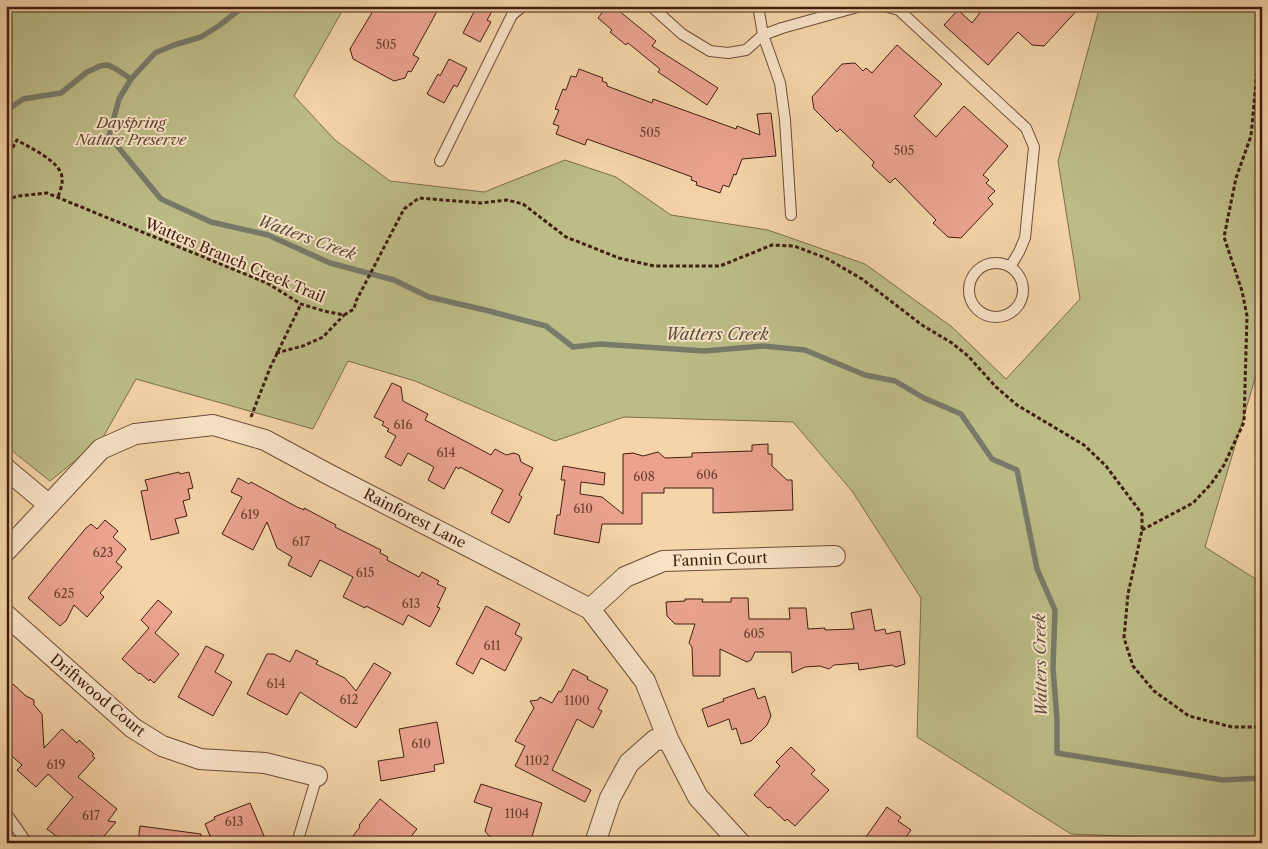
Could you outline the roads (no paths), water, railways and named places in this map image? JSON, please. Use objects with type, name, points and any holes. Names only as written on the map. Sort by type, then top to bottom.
[{"type":"street","name":"Rainforest Lane","points":[[6,551],[101,449],[135,434],[213,425],[266,440],[590,609],[646,681],[668,739],[698,797],[740,843]]},
{"type":"street","points":[[6,469],[49,505]]},
{"type":"street","name":"Fannin Court","points":[[590,609],[625,576],[663,561],[835,556]]},
{"type":"street","name":"Driftwood Court","points":[[6,615],[133,728],[162,746],[200,759],[265,763],[317,776]]},
{"type":"street","points":[[595,843],[610,798],[629,763],[655,740],[668,739]]},
{"type":"lane","points":[[440,161],[512,15],[523,6]]},
{"type":"lane","points":[[651,6],[682,34],[710,51],[728,54],[746,50],[763,35],[841,9],[860,6]]},
{"type":"lane","points":[[758,6],[763,35],[780,83],[786,120],[791,215]]},
{"type":"lane","points":[[884,6],[899,10],[1026,128],[1034,147],[1025,238],[1010,267]]},
{"type":"lane","points":[[990,263],[1001,263],[1010,267],[1019,276],[1023,285],[1019,305],[1014,311],[1000,317],[990,317],[982,314],[975,308],[968,292],[974,274],[990,263]]},
{"type":"lane","points":[[297,843],[317,776]]},
{"type":"lane","points":[[6,813],[27,843]]},
{"type":"waterway","name":"Watters Creek","points":[[244,6],[201,37],[155,53],[131,79],[119,99],[109,136],[161,199],[211,222],[268,235],[330,263],[394,280],[429,297],[546,326],[573,347],[600,344],[704,351],[763,346],[805,350],[865,375],[895,381],[924,398],[961,414],[992,459],[1017,470],[1037,569],[1055,610],[1053,668],[1057,720],[1057,753],[1223,780],[1262,778]]},
{"type":"waterway","points":[[6,111],[23,99],[61,93],[87,72],[100,66],[108,65],[131,79]]},
{"type":"park label","name":"Dayspring Nature Preserve","points":[[131,130]]}]
